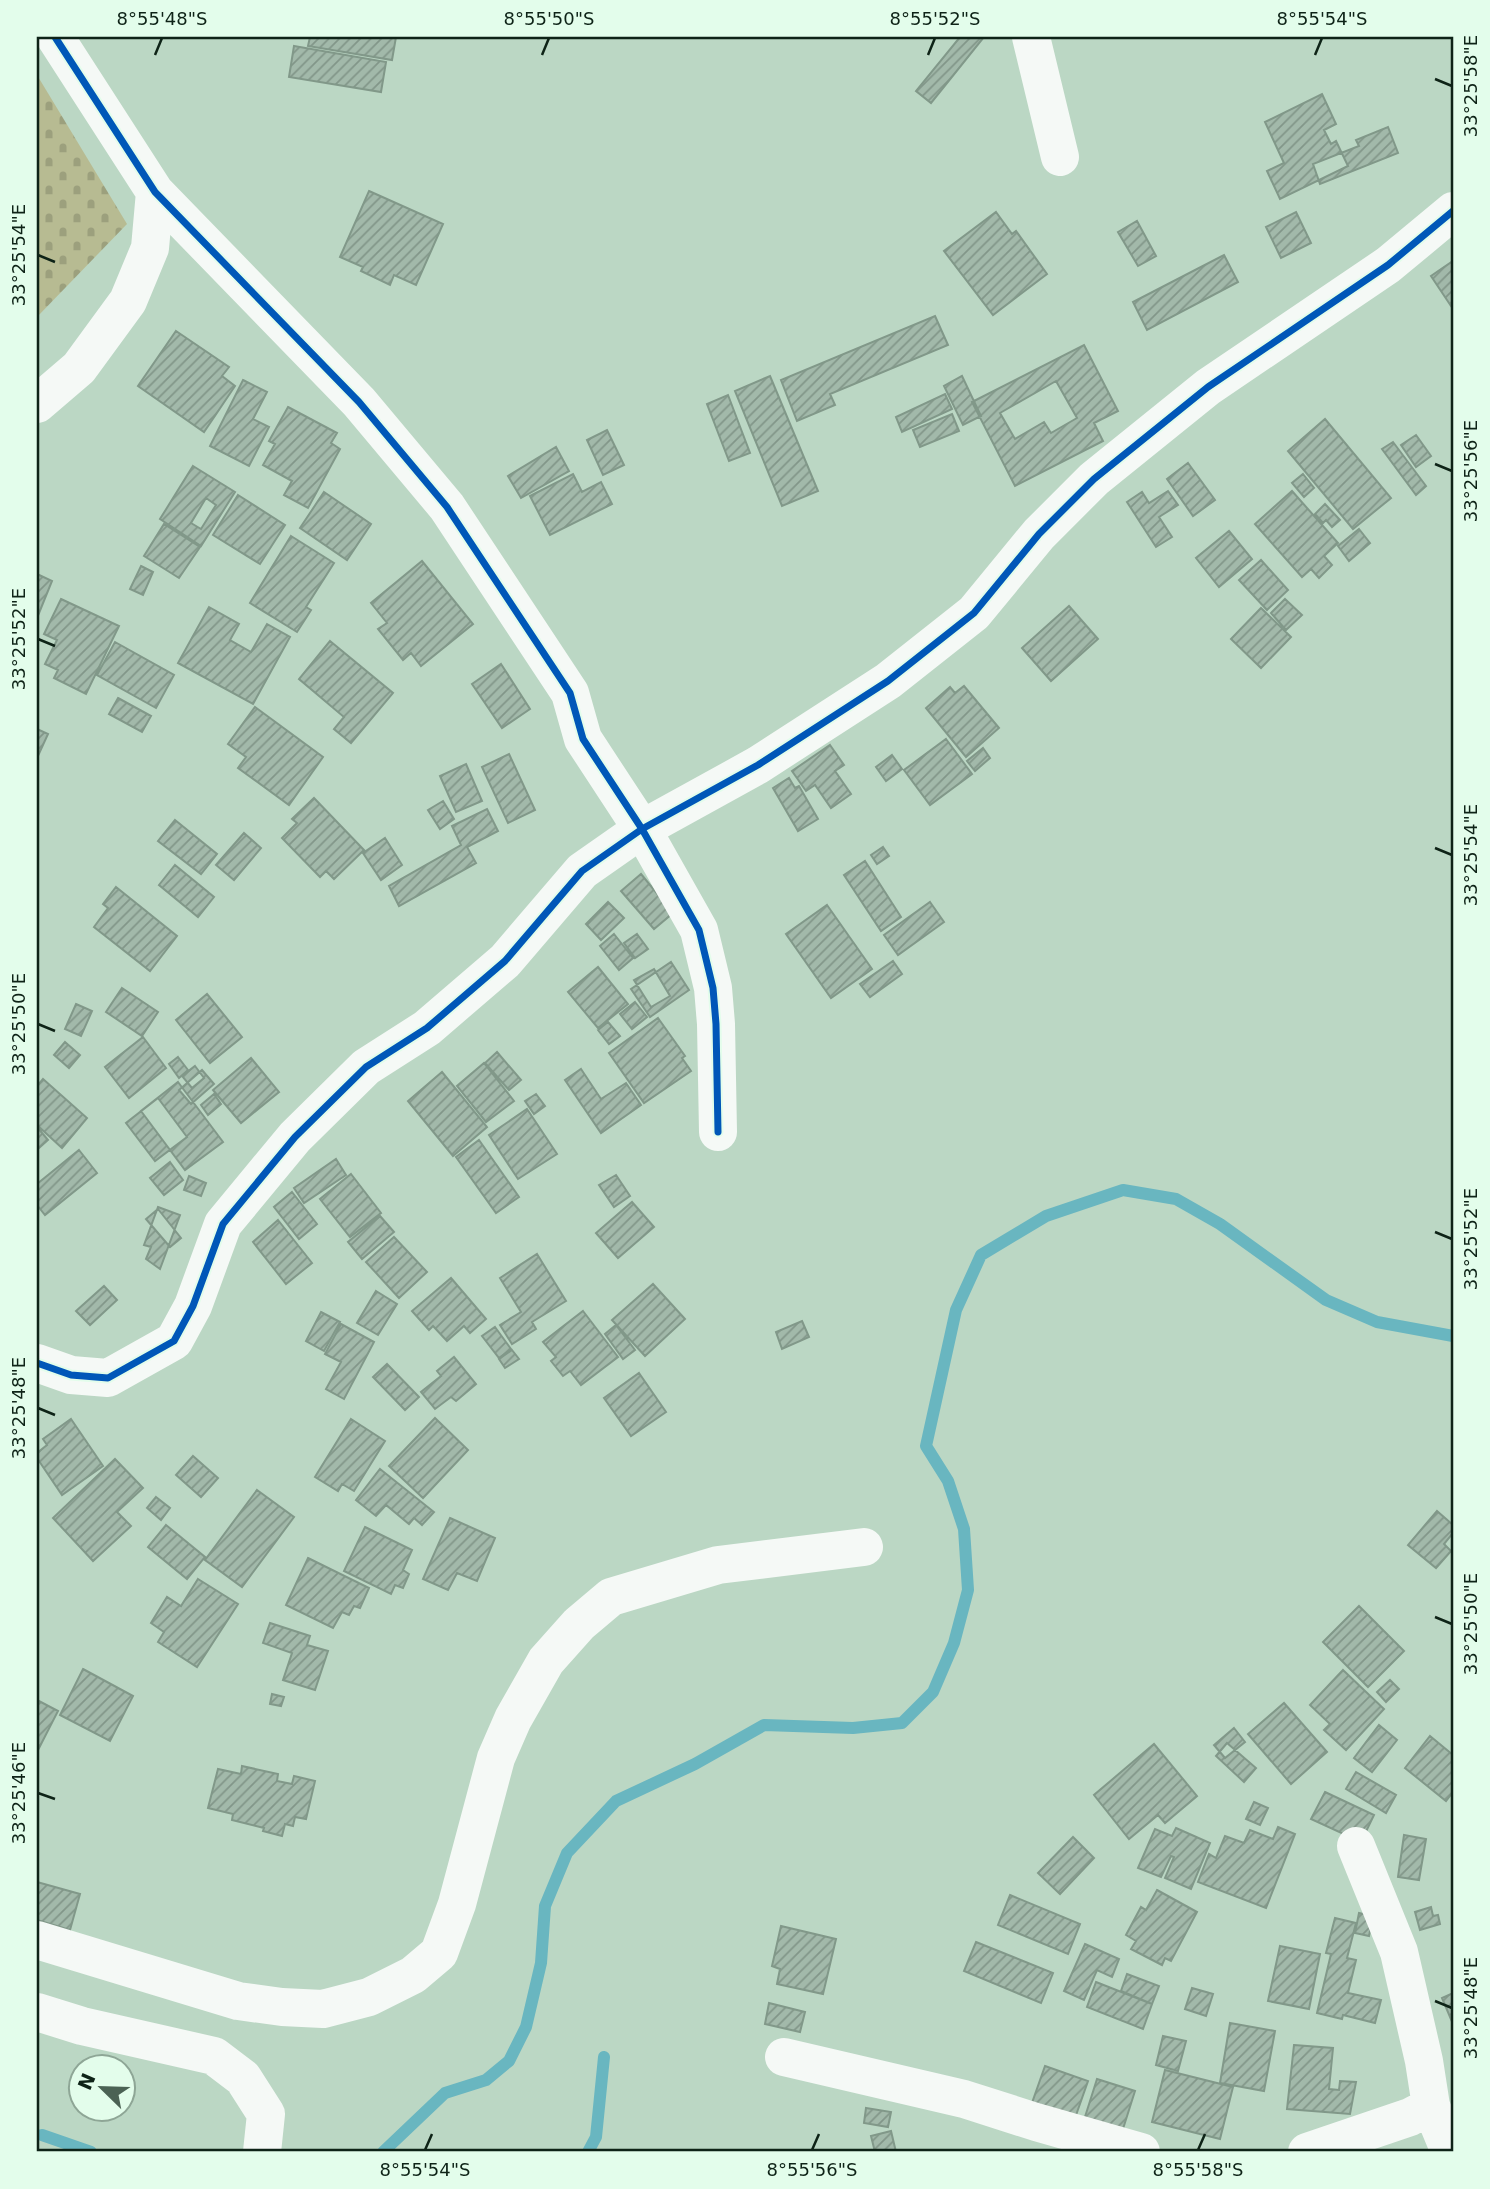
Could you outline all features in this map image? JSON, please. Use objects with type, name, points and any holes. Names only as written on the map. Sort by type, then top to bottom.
[{"type":"street","points":[[55,37],[155,192],[359,402],[447,507],[570,693],[583,739],[642,829],[699,930],[709,966],[716,1024],[718,1132]]},
{"type":"street","points":[[1031,37],[1060,157]]},
{"type":"street","points":[[37,404],[79,368],[128,300],[150,247],[155,192]]},
{"type":"street","points":[[37,1363],[71,1375],[108,1378],[174,1341],[193,1306],[223,1224],[295,1137],[366,1067],[427,1028],[505,961],[582,871],[642,829],[758,765],[888,681],[974,612],[1039,534],[1094,479],[1208,387],[1388,265],[1453,211]]},
{"type":"street","points":[[37,1941],[238,2001],[323,2009],[369,1997],[413,1975],[439,1953],[457,1904],[500,1748],[546,1661],[579,1624],[611,1597],[718,1565],[864,1547]]},
{"type":"street","points":[[1356,1846],[1399,1952],[1424,2061],[1431,2106],[1450,2152]]},
{"type":"street","points":[[37,2012],[82,2026],[214,2056],[243,2078],[266,2115],[262,2152]]},
{"type":"street","points":[[784,2057],[964,2099],[1141,2152]]},
{"type":"street","points":[[1307,2152],[1410,2117],[1431,2106]]},
{"type":"green space","points":[[37,75],[127,224],[37,317]]},
{"type":"building","points":[[310,37],[396,37],[392,60],[308,46]]},
{"type":"building","points":[[960,37],[984,37],[931,103],[916,91]]},
{"type":"building","points":[[294,46],[386,62],[381,92],[289,77]]},
{"type":"building","points":[[1322,94],[1336,124],[1324,130],[1331,144],[1336,141],[1348,166],[1280,199],[1267,171],[1284,163],[1265,122]]},
{"type":"building","points":[[1388,127],[1398,153],[1320,184],[1313,164],[1359,146],[1356,140]]},
{"type":"building","points":[[369,191],[443,224],[416,285],[394,275],[390,285],[361,271],[363,267],[340,257]]},
{"type":"building","points":[[996,212],[1012,234],[1016,231],[1047,274],[993,315],[944,251]]},
{"type":"building","points":[[1296,212],[1311,243],[1281,258],[1266,227]]},
{"type":"building","points":[[1137,221],[1156,256],[1138,266],[1118,232]]},
{"type":"building","points":[[1224,255],[1238,282],[1147,330],[1133,302]]},
{"type":"building","points":[[1453,261],[1453,309],[1431,276]]},
{"type":"building","points":[[935,316],[948,345],[830,394],[835,405],[797,421],[781,380]]},
{"type":"building","points":[[176,331],[229,367],[222,376],[235,386],[204,432],[138,386]]},
{"type":"building","points":[[1084,345],[1118,411],[1094,423],[1103,441],[1015,486],[972,402]]},
{"type":"building","points":[[770,376],[818,491],[782,506],[735,391]]},
{"type":"building","points":[[962,376],[981,416],[963,425],[944,386]]},
{"type":"building","points":[[243,380],[267,392],[253,419],[269,427],[249,466],[210,446]]},
{"type":"building","points":[[1056,381],[1077,418],[1051,433],[1044,422],[1015,439],[1000,413]]},
{"type":"building","points":[[945,394],[952,409],[902,432],[896,417]]},
{"type":"building","points":[[728,395],[750,453],[729,461],[707,404]]},
{"type":"building","points":[[288,407],[337,433],[331,443],[340,449],[308,508],[284,495],[292,481],[263,465],[275,444],[269,441]]},
{"type":"building","points":[[952,414],[959,431],[920,447],[913,430]]},
{"type":"building","points":[[1325,419],[1391,498],[1353,529],[1288,451]]},
{"type":"building","points":[[607,430],[624,465],[603,475],[587,440]]},
{"type":"building","points":[[1416,435],[1431,456],[1416,467],[1401,445]]},
{"type":"building","points":[[1393,442],[1426,486],[1416,495],[1382,449]]},
{"type":"building","points":[[556,447],[569,471],[521,498],[508,476]]},
{"type":"building","points":[[1188,463],[1215,500],[1193,516],[1167,479]]},
{"type":"building","points":[[193,466],[235,492],[201,546],[160,519]],"holes":[[[206,498],[216,505],[201,529],[191,523]]]},
{"type":"building","points":[[573,474],[582,492],[601,482],[612,504],[550,535],[530,496]]},
{"type":"building","points":[[1303,474],[1314,488],[1304,497],[1292,483]]},
{"type":"building","points":[[1168,491],[1178,505],[1159,517],[1172,537],[1156,547],[1127,502],[1142,492],[1149,503]]},
{"type":"building","points":[[1292,491],[1338,543],[1324,556],[1332,565],[1319,578],[1311,569],[1302,577],[1255,524]]},
{"type":"building","points":[[324,492],[371,524],[347,560],[300,528]]},
{"type":"building","points":[[238,495],[285,525],[260,564],[213,535]]},
{"type":"building","points":[[1325,504],[1340,520],[1332,527],[1326,520],[1323,523],[1315,514]]},
{"type":"building","points":[[164,524],[200,547],[179,578],[144,556]]},
{"type":"building","points":[[1359,529],[1370,543],[1349,561],[1338,546]]},
{"type":"building","points":[[1229,531],[1252,559],[1219,587],[1196,558]]},
{"type":"building","points":[[291,536],[334,563],[306,607],[311,610],[297,632],[250,603]]},
{"type":"building","points":[[1261,560],[1288,590],[1267,610],[1239,580]]},
{"type":"building","points":[[422,561],[473,624],[421,666],[411,653],[403,660],[378,629],[387,623],[371,603]]},
{"type":"building","points":[[141,566],[153,572],[143,595],[130,589]]},
{"type":"building","points":[[37,574],[52,581],[37,618]]},
{"type":"building","points":[[61,599],[119,626],[86,694],[54,678],[58,670],[45,664],[57,640],[44,634]]},
{"type":"building","points":[[1285,599],[1302,615],[1286,630],[1271,613]]},
{"type":"building","points":[[1069,606],[1098,639],[1051,681],[1022,648]]},
{"type":"building","points":[[209,607],[239,624],[230,640],[251,652],[267,624],[290,637],[253,704],[178,663]]},
{"type":"building","points":[[1261,608],[1291,637],[1261,668],[1231,639]]},
{"type":"building","points":[[330,641],[393,693],[351,743],[334,729],[344,717],[299,679]]},
{"type":"building","points":[[115,642],[174,675],[156,708],[97,675]]},
{"type":"building","points":[[501,664],[530,709],[502,728],[472,684]]},
{"type":"building","points":[[964,686],[999,728],[966,757],[926,708],[950,687],[955,693]]},
{"type":"building","points":[[118,698],[151,716],[142,732],[109,714]]},
{"type":"building","points":[[255,707],[323,757],[289,805],[238,768],[246,757],[228,744]]},
{"type":"building","points":[[37,729],[48,734],[37,758]]},
{"type":"building","points":[[946,739],[972,774],[930,805],[904,770]]},
{"type":"building","points":[[830,745],[844,765],[835,771],[851,794],[831,808],[815,785],[806,791],[792,771]]},
{"type":"building","points":[[983,748],[990,758],[975,771],[967,761]]},
{"type":"building","points":[[509,754],[535,810],[508,823],[482,767]]},
{"type":"building","points":[[892,755],[902,769],[886,781],[876,767]]},
{"type":"building","points":[[466,764],[482,801],[456,812],[440,776]]},
{"type":"building","points":[[789,778],[795,788],[799,786],[818,819],[798,831],[773,788]]},
{"type":"building","points":[[314,798],[364,850],[334,879],[326,871],[320,877],[282,838],[297,823],[292,819]]},
{"type":"building","points":[[443,801],[454,819],[440,829],[428,810]]},
{"type":"building","points":[[487,809],[498,831],[467,847],[476,863],[399,906],[389,886],[461,845],[452,826]]},
{"type":"building","points":[[175,820],[217,854],[201,874],[158,841]]},
{"type":"building","points":[[244,833],[261,848],[234,880],[216,865]]},
{"type":"building","points":[[385,838],[402,865],[381,880],[363,853]]},
{"type":"building","points":[[883,847],[889,856],[877,864],[871,855]]},
{"type":"building","points":[[865,861],[901,917],[881,931],[844,875]]},
{"type":"building","points":[[175,865],[214,897],[198,917],[159,885]]},
{"type":"building","points":[[641,874],[673,913],[654,929],[621,891]]},
{"type":"building","points":[[116,887],[177,936],[150,971],[94,927],[108,908],[103,904]]},
{"type":"building","points":[[608,902],[624,918],[601,940],[586,924]]},
{"type":"building","points":[[930,902],[944,922],[898,955],[884,935]]},
{"type":"building","points":[[827,905],[872,969],[831,998],[786,934]]},
{"type":"building","points":[[614,934],[633,958],[619,970],[600,946]]},
{"type":"building","points":[[637,934],[648,949],[635,958],[624,943]]},
{"type":"building","points":[[893,961],[902,974],[870,997],[860,984]]},
{"type":"building","points":[[671,962],[689,990],[650,1017],[631,989]]},
{"type":"building","points":[[598,967],[628,1004],[598,1028],[568,992]]},
{"type":"building","points":[[654,969],[670,996],[651,1007],[634,980]]},
{"type":"building","points":[[122,988],[158,1012],[142,1036],[106,1012]]},
{"type":"building","points":[[207,994],[242,1037],[210,1063],[176,1020]]},
{"type":"building","points":[[635,1002],[647,1017],[632,1029],[620,1014]]},
{"type":"building","points":[[76,1004],[92,1011],[81,1036],[65,1029]]},
{"type":"building","points":[[658,1018],[685,1056],[682,1058],[691,1071],[644,1103],[609,1053]]},
{"type":"building","points":[[608,1022],[620,1036],[609,1044],[598,1030]]},
{"type":"building","points":[[143,1037],[166,1068],[129,1098],[105,1067]]},
{"type":"building","points":[[65,1042],[80,1055],[69,1068],[54,1055]]},
{"type":"building","points":[[497,1052],[521,1080],[509,1090],[485,1063]]},
{"type":"building","points":[[178,1057],[188,1070],[179,1078],[169,1064]]},
{"type":"building","points":[[251,1058],[279,1092],[241,1123],[213,1090]]},
{"type":"building","points":[[484,1063],[514,1101],[486,1122],[457,1086]]},
{"type":"building","points":[[195,1066],[204,1078],[192,1088],[182,1076]]},
{"type":"building","points":[[581,1069],[601,1099],[626,1083],[641,1105],[601,1133],[565,1080]]},
{"type":"building","points":[[202,1070],[214,1084],[191,1104],[179,1090]]},
{"type":"building","points":[[442,1072],[487,1127],[453,1156],[408,1101]]},
{"type":"building","points":[[43,1079],[87,1118],[62,1148],[37,1125],[37,1086]]},
{"type":"building","points":[[178,1082],[223,1142],[185,1170],[141,1111]]},
{"type":"building","points":[[214,1094],[221,1104],[208,1115],[201,1105]]},
{"type":"building","points":[[536,1094],[545,1106],[534,1114],[525,1101]]},
{"type":"building","points":[[158,1098],[187,1137],[155,1161],[126,1123]]},
{"type":"building","points":[[527,1109],[557,1154],[518,1179],[489,1135]]},
{"type":"building","points":[[37,1127],[48,1140],[38,1149],[37,1147]]},
{"type":"building","points":[[479,1140],[519,1197],[496,1213],[456,1157]]},
{"type":"building","points":[[79,1150],[97,1173],[45,1215],[37,1205],[37,1184]]},
{"type":"building","points":[[336,1159],[346,1175],[304,1203],[294,1188]]},
{"type":"building","points":[[170,1162],[183,1180],[164,1195],[150,1178]]},
{"type":"building","points":[[351,1174],[381,1213],[350,1237],[320,1199]]},
{"type":"building","points":[[616,1175],[630,1196],[614,1207],[599,1185]]},
{"type":"building","points":[[189,1176],[206,1183],[201,1196],[184,1190]]},
{"type":"building","points":[[292,1192],[317,1224],[299,1239],[274,1207]]},
{"type":"building","points":[[632,1202],[654,1227],[618,1258],[596,1233]]},
{"type":"building","points":[[158,1207],[180,1215],[160,1269],[146,1259],[151,1247],[144,1245]]},
{"type":"building","points":[[158,1209],[181,1238],[170,1247],[146,1219]]},
{"type":"building","points":[[380,1216],[394,1232],[362,1259],[348,1242]]},
{"type":"building","points":[[278,1220],[312,1263],[286,1284],[253,1242]]},
{"type":"building","points":[[394,1237],[427,1272],[399,1298],[366,1262]]},
{"type":"building","points":[[537,1254],[566,1301],[532,1322],[536,1329],[512,1344],[500,1325],[521,1312],[500,1278]]},
{"type":"building","points":[[451,1278],[486,1319],[470,1333],[464,1326],[447,1341],[433,1326],[429,1330],[412,1311]]},
{"type":"building","points":[[653,1284],[685,1319],[645,1356],[612,1320]]},
{"type":"building","points":[[104,1286],[117,1300],[90,1325],[76,1311]]},
{"type":"building","points":[[376,1291],[397,1304],[378,1335],[357,1323]]},
{"type":"building","points":[[583,1311],[618,1357],[581,1385],[570,1371],[563,1376],[551,1361],[556,1357],[543,1342]]},
{"type":"building","points":[[321,1312],[340,1322],[324,1351],[306,1341]]},
{"type":"building","points":[[802,1321],[809,1337],[782,1349],[776,1332]]},
{"type":"building","points":[[341,1324],[374,1342],[344,1399],[326,1389],[341,1362],[325,1354]]},
{"type":"building","points":[[616,1325],[635,1350],[623,1359],[605,1334]]},
{"type":"building","points":[[495,1327],[511,1349],[499,1358],[482,1336]]},
{"type":"building","points":[[512,1350],[519,1359],[505,1368],[499,1359]]},
{"type":"building","points":[[454,1357],[476,1384],[456,1401],[451,1397],[435,1409],[421,1392],[441,1376],[437,1371]]},
{"type":"building","points":[[387,1364],[419,1397],[405,1410],[373,1377]]},
{"type":"building","points":[[639,1373],[666,1412],[631,1436],[604,1398]]},
{"type":"building","points":[[435,1418],[468,1450],[423,1498],[389,1466]]},
{"type":"building","points":[[71,1419],[103,1466],[62,1495],[37,1458],[37,1453],[47,1445],[43,1439]]},
{"type":"building","points":[[351,1419],[385,1441],[354,1491],[342,1484],[338,1491],[315,1477]]},
{"type":"building","points":[[193,1456],[218,1478],[201,1497],[176,1475]]},
{"type":"building","points":[[115,1459],[143,1488],[117,1512],[131,1526],[93,1561],[53,1518]]},
{"type":"building","points":[[380,1469],[434,1512],[422,1525],[414,1518],[409,1524],[386,1505],[376,1516],[356,1500]]},
{"type":"building","points":[[257,1490],[294,1517],[242,1587],[205,1560]]},
{"type":"building","points":[[156,1497],[170,1508],[161,1520],[147,1508]]},
{"type":"building","points":[[1437,1511],[1453,1525],[1453,1533],[1444,1544],[1451,1551],[1436,1568],[1408,1545]]},
{"type":"building","points":[[450,1518],[495,1538],[477,1581],[457,1573],[448,1590],[423,1579]]},
{"type":"building","points":[[166,1525],[205,1557],[187,1579],[148,1547]]},
{"type":"building","points":[[365,1527],[412,1550],[403,1570],[409,1574],[403,1588],[395,1585],[391,1594],[344,1571]]},
{"type":"building","points":[[308,1558],[369,1588],[360,1608],[354,1606],[349,1615],[342,1612],[333,1628],[286,1605]]},
{"type":"building","points":[[198,1579],[238,1604],[197,1667],[158,1642],[164,1632],[151,1623],[167,1597],[181,1606]]},
{"type":"building","points":[[1359,1606],[1404,1651],[1368,1687],[1323,1642]]},
{"type":"building","points":[[270,1623],[310,1636],[307,1645],[328,1651],[315,1690],[283,1680],[292,1653],[263,1643]]},
{"type":"building","points":[[83,1669],[133,1696],[110,1741],[60,1715]]},
{"type":"building","points":[[1343,1670],[1384,1709],[1346,1750],[1324,1730],[1330,1724],[1310,1705]]},
{"type":"building","points":[[1390,1680],[1399,1689],[1386,1702],[1377,1692]]},
{"type":"building","points":[[272,1694],[284,1697],[281,1706],[270,1704]]},
{"type":"building","points":[[37,1700],[58,1711],[37,1752]]},
{"type":"building","points":[[1284,1703],[1327,1752],[1291,1784],[1248,1734]]},
{"type":"building","points":[[1379,1725],[1397,1740],[1372,1772],[1354,1758]]},
{"type":"building","points":[[1234,1728],[1245,1742],[1225,1758],[1214,1745]]},
{"type":"building","points":[[1430,1736],[1453,1755],[1453,1792],[1446,1801],[1405,1768]]},
{"type":"building","points":[[1227,1743],[1256,1768],[1244,1782],[1216,1756]]},
{"type":"building","points":[[1154,1744],[1197,1796],[1165,1823],[1158,1815],[1129,1839],[1094,1795]]},
{"type":"building","points":[[242,1766],[278,1774],[277,1781],[292,1784],[294,1776],[315,1781],[306,1819],[295,1817],[293,1826],[285,1824],[282,1836],[263,1831],[264,1828],[232,1820],[233,1814],[208,1808],[218,1769],[241,1774]]},
{"type":"building","points":[[1356,1772],[1396,1795],[1386,1813],[1346,1789]]},
{"type":"building","points":[[1325,1792],[1374,1815],[1361,1842],[1311,1819]]},
{"type":"building","points":[[1254,1802],[1268,1808],[1260,1825],[1246,1819]]},
{"type":"building","points":[[1278,1827],[1295,1834],[1266,1908],[1198,1882],[1209,1854],[1216,1858],[1225,1836],[1244,1843],[1250,1830],[1273,1839]]},
{"type":"building","points":[[1176,1828],[1210,1843],[1191,1889],[1165,1878],[1174,1857],[1171,1856],[1161,1877],[1138,1868],[1155,1829],[1172,1836]]},
{"type":"building","points":[[1404,1835],[1426,1839],[1419,1880],[1398,1877]]},
{"type":"building","points":[[1073,1837],[1094,1858],[1060,1894],[1038,1873]]},
{"type":"building","points":[[37,1882],[80,1894],[70,1930],[37,1920]]},
{"type":"building","points":[[1157,1890],[1197,1912],[1171,1961],[1165,1958],[1162,1965],[1131,1949],[1136,1941],[1126,1935],[1141,1907],[1146,1910]]},
{"type":"building","points":[[1010,1895],[1080,1924],[1068,1954],[998,1925]]},
{"type":"building","points":[[1431,1907],[1433,1916],[1438,1915],[1440,1924],[1420,1930],[1415,1912]]},
{"type":"building","points":[[1359,1913],[1373,1916],[1369,1936],[1355,1933]]},
{"type":"building","points":[[1335,1918],[1356,1923],[1347,1958],[1356,1960],[1348,1993],[1381,2000],[1375,2023],[1343,2015],[1342,2019],[1317,2013],[1331,1954],[1326,1953]]},
{"type":"building","points":[[781,1926],[836,1939],[823,1994],[777,1984],[780,1969],[772,1966]]},
{"type":"building","points":[[976,1942],[1053,1973],[1041,2003],[964,1971]]},
{"type":"building","points":[[1085,1944],[1119,1959],[1112,1977],[1097,1970],[1084,2000],[1064,1991]]},
{"type":"building","points":[[1280,1946],[1320,1954],[1309,2009],[1268,2001]]},
{"type":"building","points":[[1127,1974],[1159,1986],[1152,2004],[1121,1991]]},
{"type":"building","points":[[1096,1982],[1152,2004],[1143,2029],[1087,2007]]},
{"type":"building","points":[[1192,1988],[1213,1994],[1206,2016],[1185,2009]]},
{"type":"building","points":[[1453,1993],[1453,2024],[1442,1998]]},
{"type":"building","points":[[769,2003],[805,2012],[800,2032],[765,2024]]},
{"type":"building","points":[[1230,2023],[1275,2031],[1264,2091],[1220,2083]]},
{"type":"building","points":[[1163,2036],[1186,2041],[1178,2071],[1156,2065]]},
{"type":"building","points":[[1294,2045],[1333,2048],[1329,2089],[1339,2090],[1340,2081],[1356,2082],[1350,2114],[1287,2109]]},
{"type":"building","points":[[1045,2066],[1088,2081],[1075,2118],[1032,2103]]},
{"type":"building","points":[[1165,2070],[1233,2087],[1220,2139],[1152,2122]]},
{"type":"building","points":[[1097,2079],[1135,2091],[1122,2132],[1084,2120]]},
{"type":"building","points":[[866,2108],[891,2112],[888,2127],[864,2123]]},
{"type":"building","points":[[891,2131],[896,2152],[875,2152],[871,2136]]},
{"type":"waterway","points":[[383,2152],[445,2093],[486,2080],[509,2061],[526,2027],[541,1963],[545,1906],[567,1853],[616,1801],[695,1764],[764,1725],[853,1728],[902,1723],[933,1692],[954,1643],[968,1590],[964,1529],[948,1481],[926,1446],[956,1310],[981,1255],[1046,1216],[1123,1190],[1176,1199],[1220,1224],[1326,1300],[1377,1322],[1453,1336]]},
{"type":"waterway","points":[[588,2152],[596,2137],[604,2057]]},
{"type":"waterway","points":[[42,2135],[91,2152]]},
{"type":"cycle path","points":[[55,37],[155,192],[359,402],[447,507],[570,693],[583,739],[642,829],[699,930],[713,988],[718,1132]]},
{"type":"cycle path","points":[[37,1363],[71,1375],[108,1378],[174,1341],[193,1306],[223,1224],[295,1137],[366,1067],[427,1028],[505,961],[582,871],[642,829],[758,765],[888,681],[974,613],[1039,534],[1094,479],[1208,387],[1388,265],[1453,211]]}]
